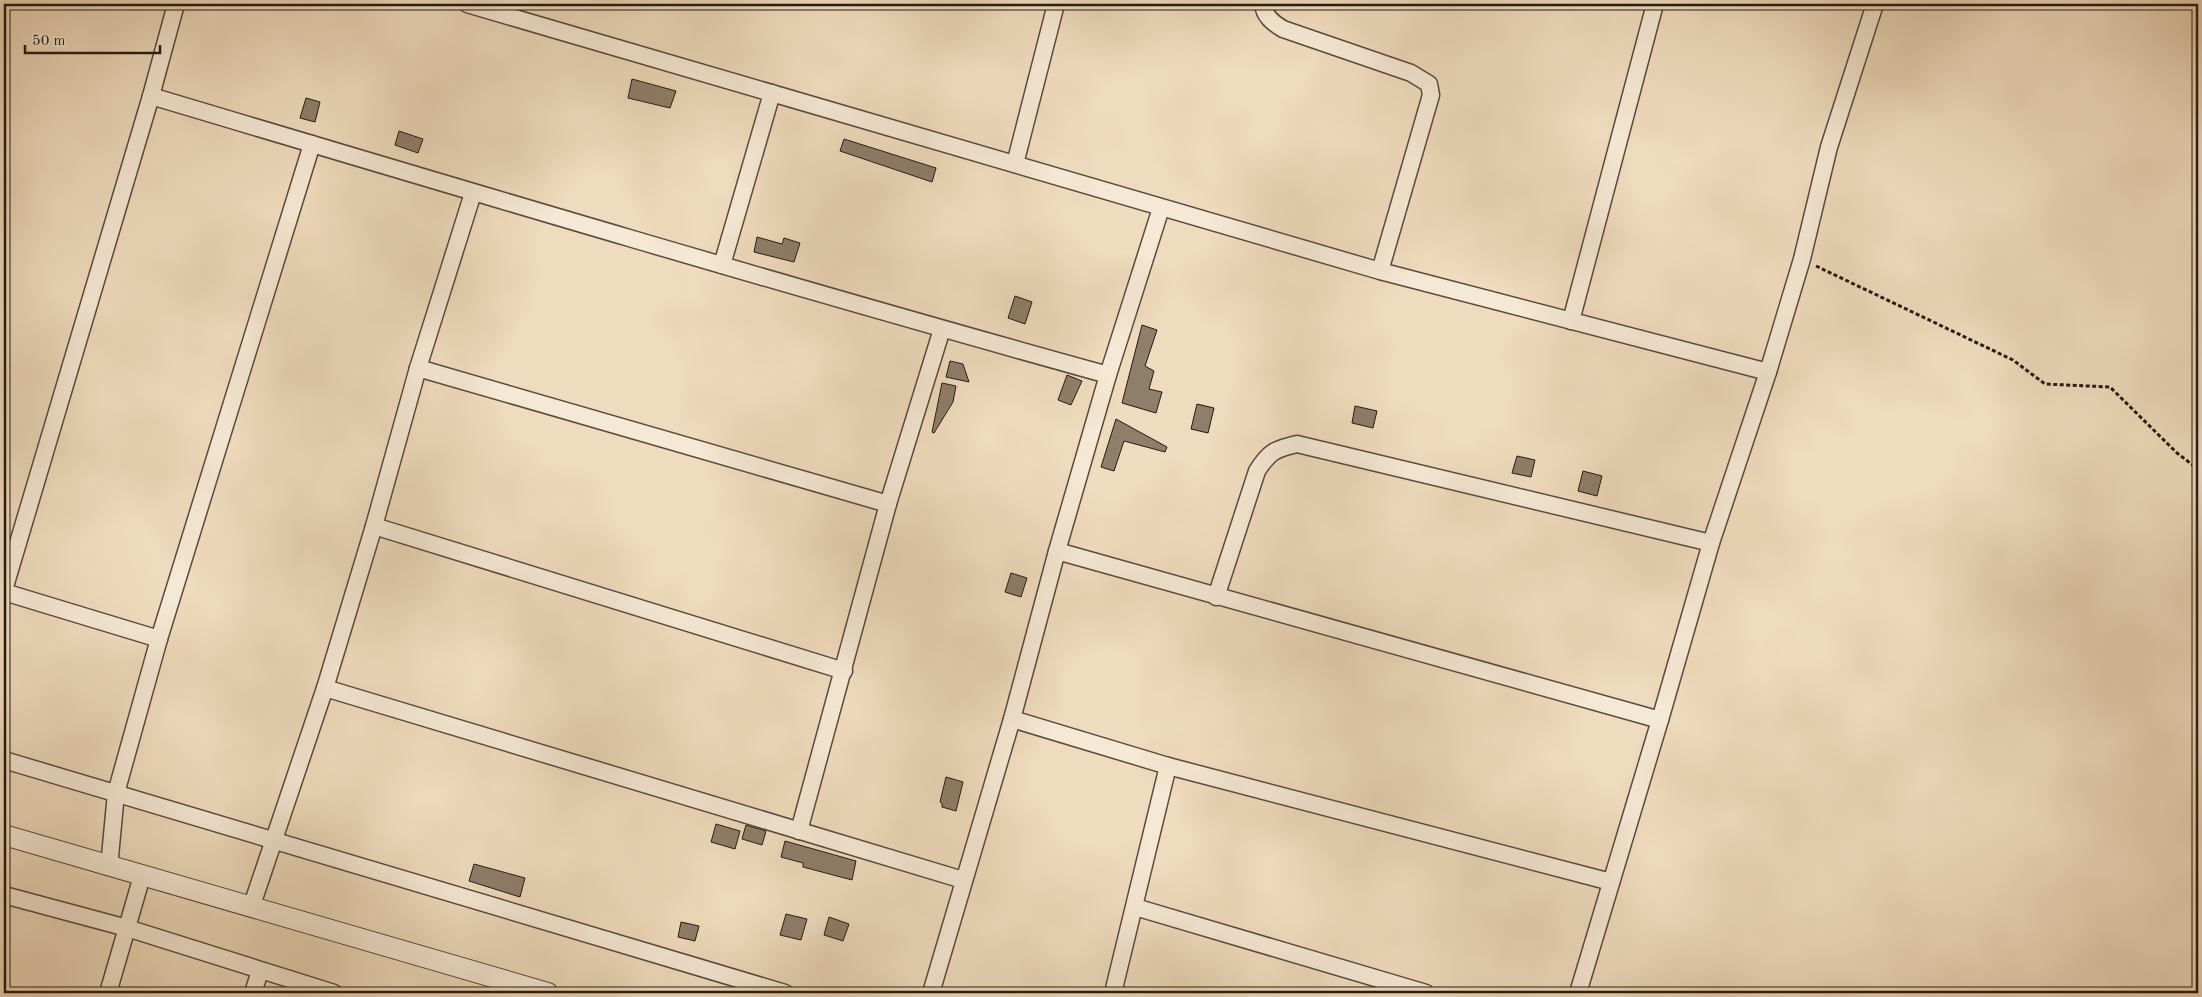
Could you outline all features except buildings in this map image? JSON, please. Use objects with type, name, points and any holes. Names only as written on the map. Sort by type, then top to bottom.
[{"type":"street","points":[[159,639],[4,591],[151,96],[176,4]]},
{"type":"street","points":[[467,4],[1380,271],[1768,372]]},
{"type":"street","points":[[1015,164],[1056,4]]},
{"type":"street","points":[[1262,4],[1263,10],[1272,22],[1283,29],[1410,73],[1429,84],[1432,95],[1380,271]]},
{"type":"street","points":[[1571,321],[1655,4]]},
{"type":"street","points":[[1578,993],[1711,543],[1768,372],[1802,259],[1829,147],[1875,4]]},
{"type":"street","points":[[722,265],[772,93]]},
{"type":"street","points":[[151,96],[473,193],[942,329],[1108,374]]},
{"type":"street","points":[[109,867],[116,793],[159,639],[312,144]]},
{"type":"street","points":[[251,908],[325,688],[374,526],[418,368],[473,193]]},
{"type":"street","points":[[931,993],[1012,719],[1057,551],[1108,374],[1161,208]]},
{"type":"street","points":[[799,831],[888,504],[942,329]]},
{"type":"street","points":[[418,368],[888,504]]},
{"type":"street","points":[[1216,596],[1256,471],[1267,455],[1280,448],[1297,444],[1711,543]]},
{"type":"street","points":[[374,526],[844,671]]},
{"type":"street","points":[[1057,551],[1660,720]]},
{"type":"street","points":[[325,688],[963,880]]},
{"type":"street","points":[[1012,719],[1168,766],[1611,882]]},
{"type":"street","points":[[4,760],[785,993]]},
{"type":"street","points":[[1113,993],[1168,766]]},
{"type":"street","points":[[4,835],[548,993]]},
{"type":"street","points":[[108,993],[142,876]]},
{"type":"street","points":[[4,895],[127,928],[334,993]]},
{"type":"street","points":[[1135,908],[1426,993]]},
{"type":"street","points":[[253,993],[260,970]]},
{"type":"path","points":[[1802,259],[2013,360],[2046,384],[2110,387],[2177,453],[2198,469]]}]
